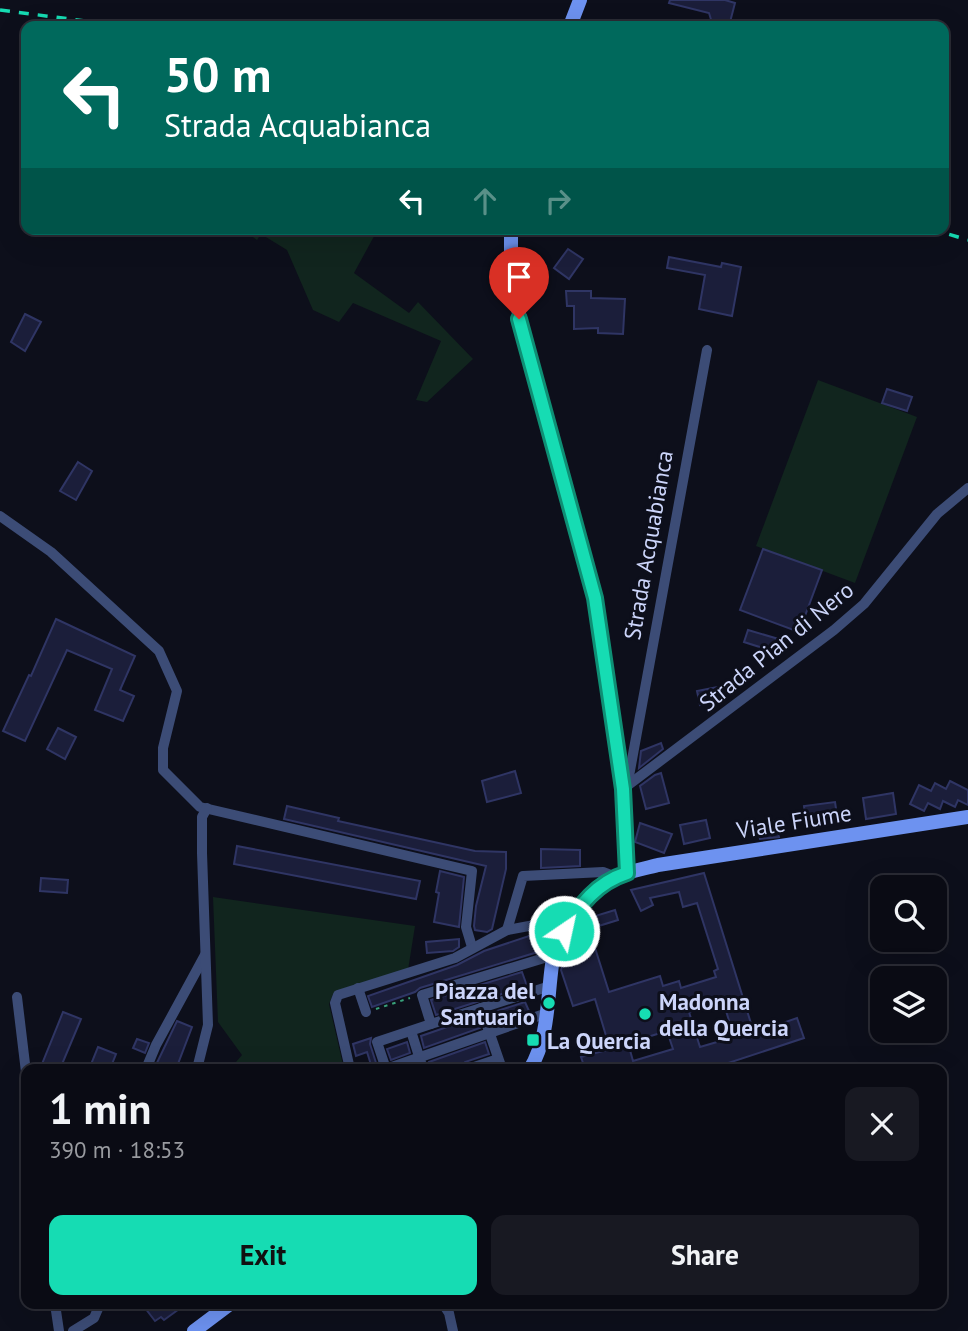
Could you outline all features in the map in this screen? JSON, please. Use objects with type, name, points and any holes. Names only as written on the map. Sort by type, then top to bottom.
[{"type":"street","points":[[572,21],[580,0]]},
{"type":"street","name":"Strada Acquabianca","points":[[511,235],[511,267],[523,337],[595,598],[623,789],[621,875]]},
{"type":"street","name":"Strada Acquabianca","points":[[623,789],[629,776],[707,350]]},
{"type":"street","name":"Strada Pian di Nero","points":[[623,789],[834,630],[864,604],[937,514],[968,488]]},
{"type":"street","points":[[0,516],[51,552],[159,651],[177,691],[163,748],[163,770],[200,807],[472,871],[466,926],[472,947]]},
{"type":"street","points":[[198,1064],[208,1025],[202,853],[202,817],[207,808]]},
{"type":"street","name":"Viale Fiume","points":[[621,875],[658,865],[968,817]]},
{"type":"street","points":[[506,930],[523,876],[603,872],[621,875]]},
{"type":"street","points":[[533,1064],[537,1058],[547,1013],[554,955],[582,904],[599,886],[621,875]]},
{"type":"street","points":[[349,1064],[335,1003],[338,995],[455,958],[506,930],[572,918]]},
{"type":"street","points":[[148,1064],[205,955]]},
{"type":"street","points":[[431,1024],[422,995],[554,955]]},
{"type":"street","points":[[384,1064],[377,1042],[550,986]]},
{"type":"street","points":[[358,988],[366,1012]]},
{"type":"street","points":[[17,997],[25,1064]]},
{"type":"street","points":[[481,1008],[500,1064]]},
{"type":"street","points":[[401,1064],[547,1013]]},
{"type":"street","points":[[411,1031],[421,1064]]},
{"type":"street","points":[[56,1309],[59,1331]]},
{"type":"street","points":[[73,1331],[94,1318],[98,1309]]},
{"type":"street","points":[[194,1331],[223,1309]]},
{"type":"street","points":[[446,1309],[453,1331]]},
{"type":"path","points":[[366,1012],[422,995]]},
{"type":"green space","points":[[263,235],[375,235],[354,273],[409,313],[418,302],[473,359],[427,402],[416,400],[441,341],[353,303],[339,322],[313,310],[287,250]]},
{"type":"green space","points":[[818,380],[917,417],[855,583],[756,546]]},
{"type":"green space","points":[[213,897],[415,926],[408,970],[333,994],[329,1004],[343,1064],[234,1064],[242,1055],[218,1022]]},
{"type":"building","points":[[670,0],[725,0],[735,3],[730,21],[711,21],[709,13],[669,3]]},
{"type":"building","points":[[568,249],[583,259],[569,279],[554,268]]},
{"type":"building","points":[[669,257],[721,267],[722,263],[741,267],[732,316],[699,309],[705,275],[667,268]]},
{"type":"building","points":[[566,291],[591,291],[591,298],[625,299],[623,334],[598,333],[598,328],[574,329],[574,306],[567,306]]},
{"type":"building","points":[[25,314],[41,322],[25,351],[11,342]]},
{"type":"building","points":[[887,389],[912,397],[907,411],[882,403]]},
{"type":"building","points":[[78,462],[92,471],[76,500],[60,491]]},
{"type":"building","points":[[763,549],[822,570],[799,632],[740,610]]},
{"type":"building","points":[[56,619],[135,656],[120,690],[134,696],[123,721],[95,710],[112,669],[67,650],[25,741],[3,731]]},
{"type":"building","points":[[748,630],[782,640],[778,655],[744,642]]},
{"type":"building","points":[[718,687],[721,701],[700,705],[697,691]]},
{"type":"building","points":[[58,728],[76,737],[65,759],[47,749]]},
{"type":"building","points":[[661,743],[663,749],[639,768],[641,751]]},
{"type":"building","points":[[515,771],[521,793],[487,802],[482,781]]},
{"type":"building","points":[[661,773],[669,803],[646,809],[640,786]]},
{"type":"building","points":[[950,781],[968,790],[968,805],[958,800],[955,807],[943,801],[940,809],[928,803],[924,811],[910,804],[919,785],[931,791],[935,783],[946,789]]},
{"type":"building","points":[[893,793],[896,814],[866,819],[863,798]]},
{"type":"building","points":[[835,802],[838,822],[807,827],[804,806]]},
{"type":"building","points":[[287,806],[339,818],[338,821],[475,851],[506,852],[506,869],[492,929],[487,932],[475,930],[474,926],[486,866],[284,819]]},
{"type":"building","points":[[706,820],[710,838],[684,844],[680,825]]},
{"type":"building","points":[[776,821],[779,837],[760,839],[757,825]]},
{"type":"building","points":[[640,823],[672,834],[664,853],[635,842]]},
{"type":"building","points":[[237,846],[420,881],[416,899],[234,864]]},
{"type":"building","points":[[541,849],[580,850],[580,866],[541,868]]},
{"type":"building","points":[[440,871],[464,877],[459,927],[434,922]]},
{"type":"building","points":[[704,873],[754,1033],[797,1018],[804,1038],[725,1064],[583,1064],[581,1057],[610,1049],[595,999],[573,1006],[561,970],[562,967],[585,959],[577,928],[582,920],[615,910],[618,920],[589,929],[609,992],[660,976],[663,986],[679,981],[681,988],[716,977],[714,971],[718,969],[697,903],[683,907],[679,892],[650,898],[653,905],[641,911],[631,890]],"holes":[[[723,1001],[734,1037],[700,1047],[689,1012]],[[667,1031],[673,1049],[633,1061],[628,1043]]]},
{"type":"building","points":[[41,878],[68,880],[67,893],[40,891]]},
{"type":"building","points":[[535,934],[541,951],[420,988],[372,1007],[368,996]]},
{"type":"building","points":[[459,939],[459,947],[453,951],[427,953],[426,942]]},
{"type":"building","points":[[522,972],[527,986],[436,1015],[431,1000]]},
{"type":"building","points":[[525,1002],[529,1011],[494,1023],[491,1013]]},
{"type":"building","points":[[63,1012],[81,1019],[62,1064],[42,1064]]},
{"type":"building","points":[[476,1017],[480,1028],[424,1048],[421,1036]]},
{"type":"building","points":[[177,1021],[192,1027],[178,1064],[156,1064]]},
{"type":"building","points":[[371,1038],[370,1044],[376,1064],[371,1064],[367,1052],[356,1056],[353,1044]]},
{"type":"building","points":[[137,1039],[149,1043],[145,1053],[133,1048]]},
{"type":"building","points":[[407,1042],[410,1053],[391,1060],[387,1049]]},
{"type":"building","points":[[485,1042],[489,1054],[464,1064],[429,1062]]},
{"type":"building","points":[[98,1047],[116,1054],[112,1064],[91,1064]]},
{"type":"building","points":[[146,1309],[179,1309],[164,1320],[161,1317],[155,1321]]},
{"type":"railway","points":[[0,10],[85,21]]},
{"type":"railway","points":[[949,234],[968,240]]},
{"type":"place","name":"Piazza del Santuario","points":[[549,1003]]},
{"type":"place","name":"Madonna della Quercia","points":[[645,1014]]},
{"type":"place","name":"La Quercia","points":[[533,1040]]},
{"type":"route","points":[[519,319],[595,598],[623,789],[627,873],[599,886],[582,904],[564,931]]}]
